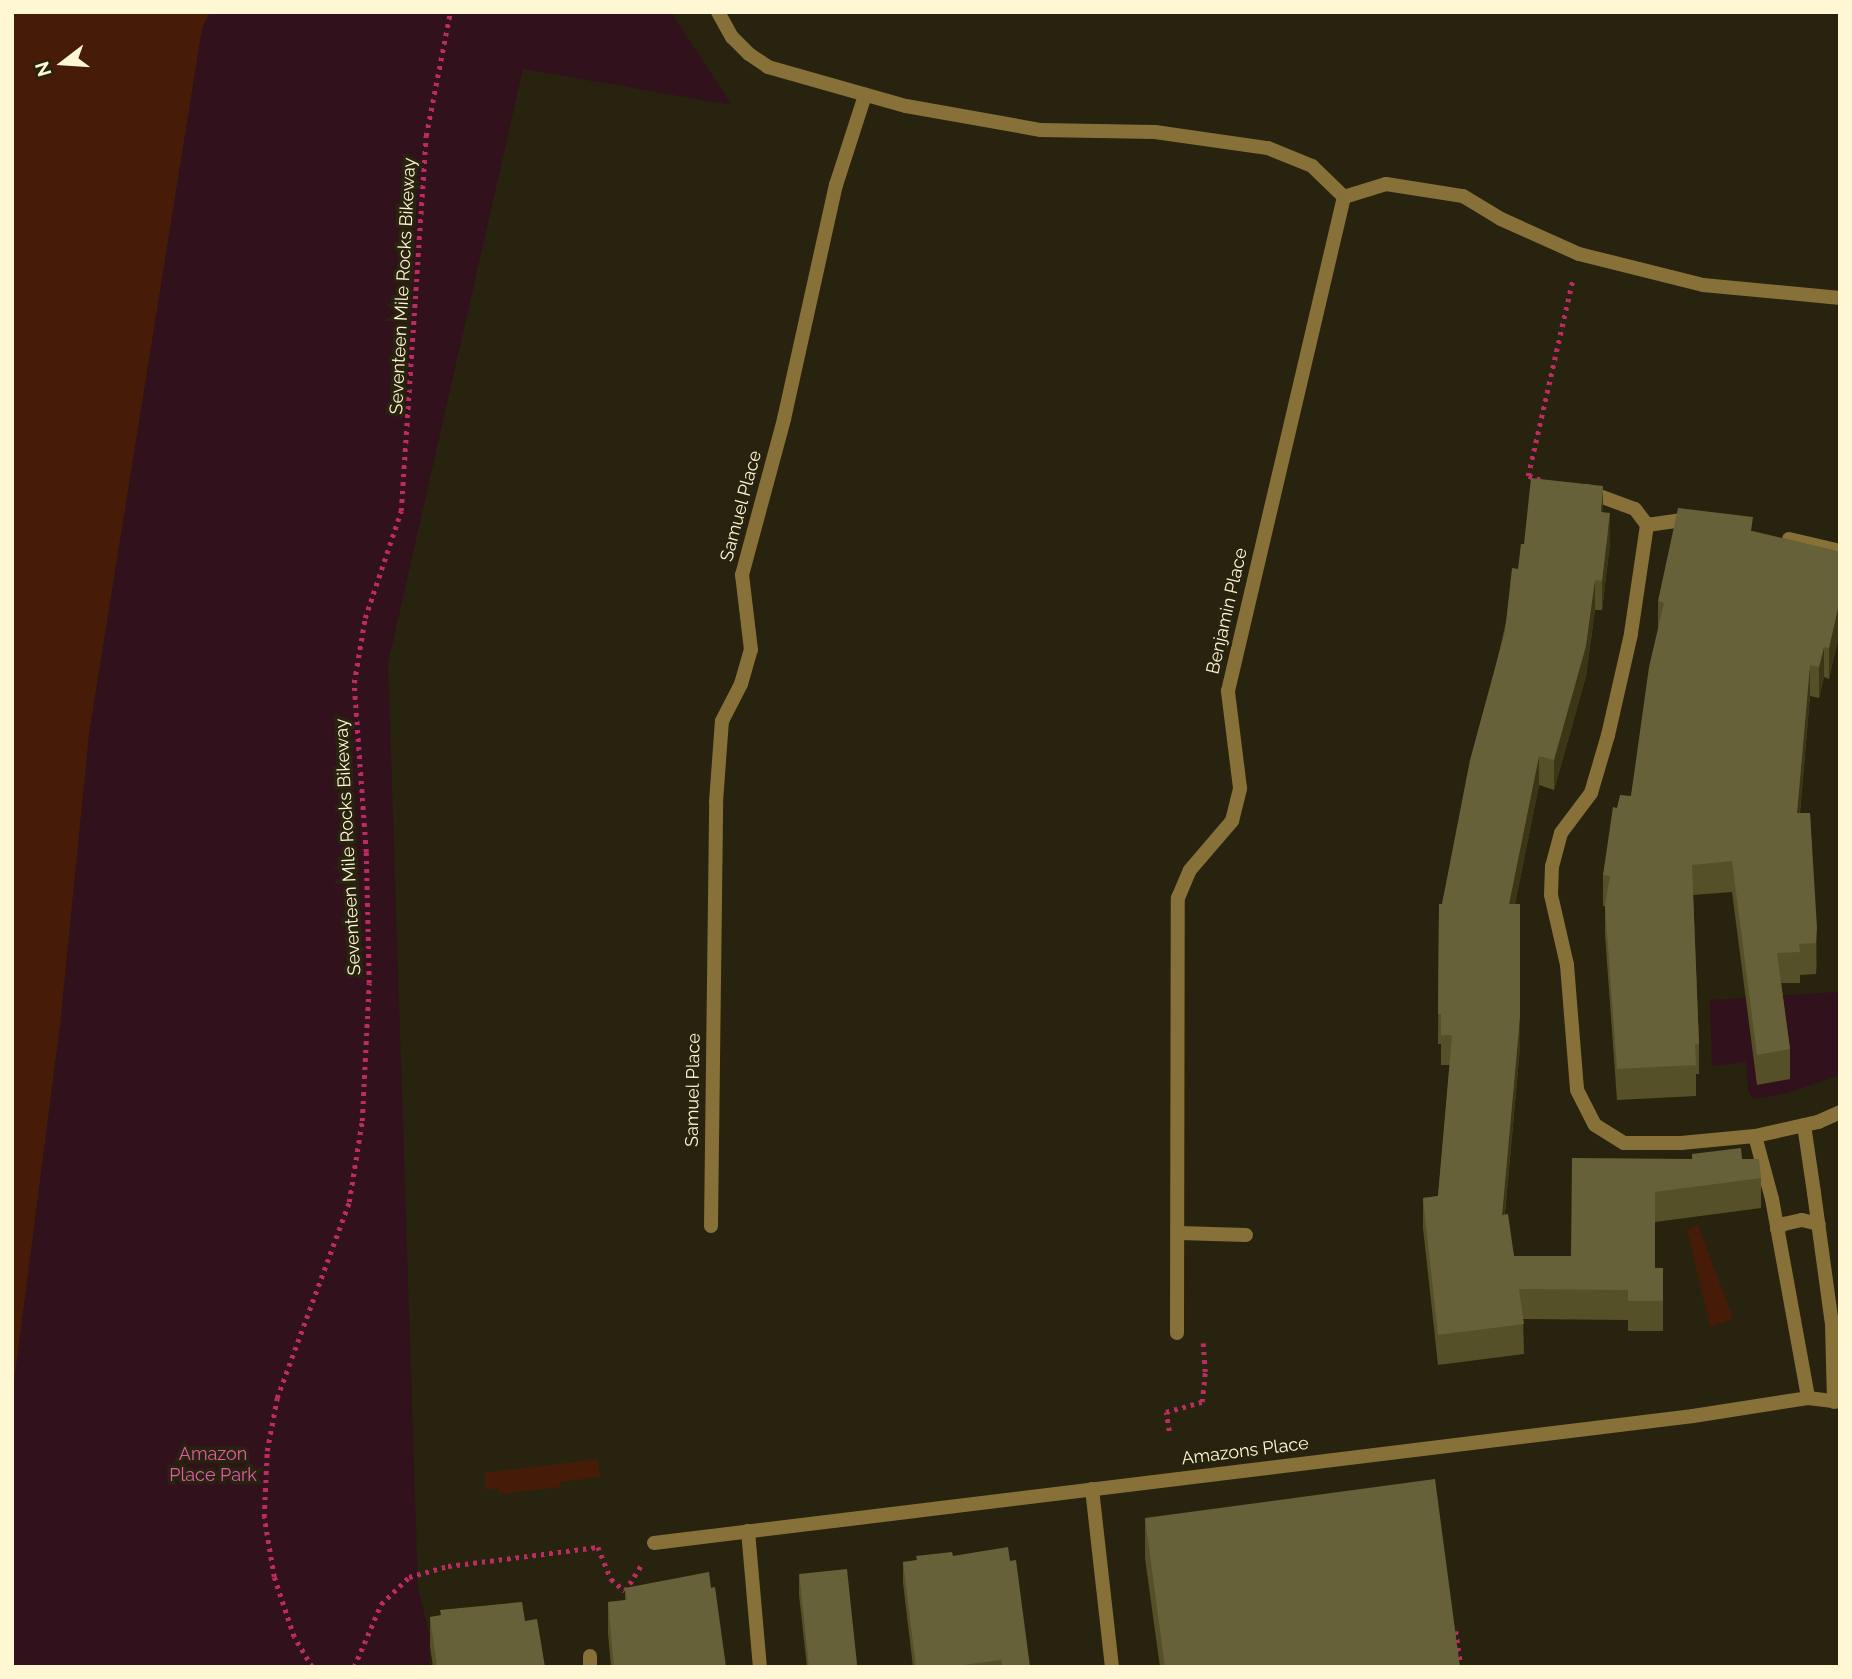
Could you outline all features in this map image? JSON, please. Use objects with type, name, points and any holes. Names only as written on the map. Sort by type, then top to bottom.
[{"type":"street","points":[[718,12],[732,37],[748,54],[768,66],[906,106],[1041,130],[1155,132],[1268,148],[1312,166],[1344,197],[1386,184],[1464,196],[1501,219],[1579,254],[1703,285],[1840,298]]},
{"type":"street","name":"Samuel Place","points":[[711,1226],[716,802],[722,721],[741,684],[751,650],[742,575],[785,419],[836,186],[865,95]]},
{"type":"street","name":"Benjamin Place","points":[[1177,1334],[1178,898],[1190,870],[1232,821],[1240,788],[1228,691],[1344,197]]},
{"type":"street","points":[[1556,484],[1607,496],[1635,509],[1647,526],[1631,634],[1608,736],[1591,793],[1561,833],[1552,866],[1551,895],[1567,965],[1577,1090],[1595,1125],[1624,1143],[1681,1143],[1755,1136],[1804,1125],[1840,1112]]},
{"type":"street","points":[[1647,526],[1681,520],[1704,524]]},
{"type":"street","points":[[1789,540],[1840,551]]},
{"type":"street","points":[[1804,1125],[1832,1324],[1837,1402]]},
{"type":"street","points":[[1755,1136],[1772,1199],[1808,1398]]},
{"type":"street","points":[[1777,1229],[1802,1220],[1819,1224]]},
{"type":"street","points":[[1179,1233],[1246,1236]]},
{"type":"street","name":"Amazons Place","points":[[654,1543],[1679,1418],[1808,1398],[1837,1402]]},
{"type":"street","points":[[1092,1489],[1112,1667]]},
{"type":"street","points":[[747,1531],[760,1667]]},
{"type":"path","name":"Seventeen Mile Rocks Bikeway","points":[[312,1667],[294,1637],[274,1577],[264,1517],[267,1451],[277,1398],[349,1202],[362,1121],[369,983],[366,852],[354,683],[365,618],[401,511],[425,136],[450,12]]},
{"type":"path","points":[[1556,484],[1528,476],[1579,254]]},
{"type":"path","points":[[1169,1432],[1166,1412],[1202,1402],[1205,1372],[1202,1335]]},
{"type":"path","points":[[354,1667],[381,1604],[409,1577],[448,1566],[598,1547],[611,1579],[625,1591],[654,1543]]},
{"type":"path","points":[[1443,1633],[1456,1631],[1461,1667]]},
{"type":"green space","name":"Amazon Place Park","points":[[210,12],[671,12],[732,105],[523,69],[388,663],[418,1588],[430,1637],[429,1667],[12,1667],[12,1397],[60,1024],[89,733],[202,28]]},
{"type":"green space","points":[[1839,992],[1838,1076],[1784,1094],[1753,1099],[1748,1090],[1746,1062],[1712,1066],[1710,1000]]},
{"type":"shaded area","points":[[12,12],[210,12],[202,28],[89,733],[60,1024],[12,1397]]},
{"type":"shaded area","points":[[1698,1225],[1733,1319],[1710,1327],[1687,1229]]},
{"type":"shaded area","points":[[598,1459],[600,1477],[560,1482],[560,1487],[499,1494],[498,1488],[486,1490],[484,1473]]},
{"type":"building","points":[[1531,478],[1603,486],[1601,512],[1610,513],[1602,581],[1595,580],[1586,646],[1554,760],[1539,756],[1509,904],[1520,904],[1520,1017],[1502,1215],[1508,1214],[1514,1256],[1571,1256],[1572,1158],[1693,1159],[1692,1154],[1741,1148],[1742,1159],[1759,1159],[1761,1178],[1655,1192],[1655,1268],[1663,1268],[1663,1301],[1628,1301],[1628,1290],[1519,1289],[1524,1324],[1438,1335],[1423,1198],[1438,1196],[1452,1035],[1441,1035],[1441,1014],[1438,1014],[1439,904],[1442,904],[1470,760],[1505,631],[1512,568],[1518,569],[1521,544],[1524,544]]},
{"type":"building","points":[[1678,508],[1753,517],[1751,531],[1840,552],[1840,599],[1829,648],[1824,647],[1819,667],[1810,665],[1797,813],[1810,813],[1816,943],[1799,944],[1800,952],[1777,953],[1790,1049],[1757,1055],[1732,861],[1692,865],[1699,1044],[1695,1044],[1696,1065],[1617,1069],[1605,905],[1610,876],[1603,875],[1613,807],[1617,808],[1620,795],[1631,796],[1649,667],[1664,603],[1658,601]]},
{"type":"building","points":[[1435,1479],[1460,1667],[1165,1667],[1145,1518]]},
{"type":"building","points":[[1008,1547],[1010,1561],[1016,1560],[1030,1667],[1003,1667],[1001,1660],[948,1667],[916,1667],[903,1562],[917,1560],[916,1556],[952,1552],[953,1556]]},
{"type":"building","points":[[847,1569],[857,1667],[809,1667],[799,1574]]},
{"type":"building","points":[[709,1572],[711,1588],[715,1587],[726,1667],[614,1667],[608,1602],[627,1600],[625,1588]]},
{"type":"building","points":[[522,1602],[525,1621],[537,1619],[545,1667],[437,1667],[430,1617],[441,1615],[440,1610]]}]
